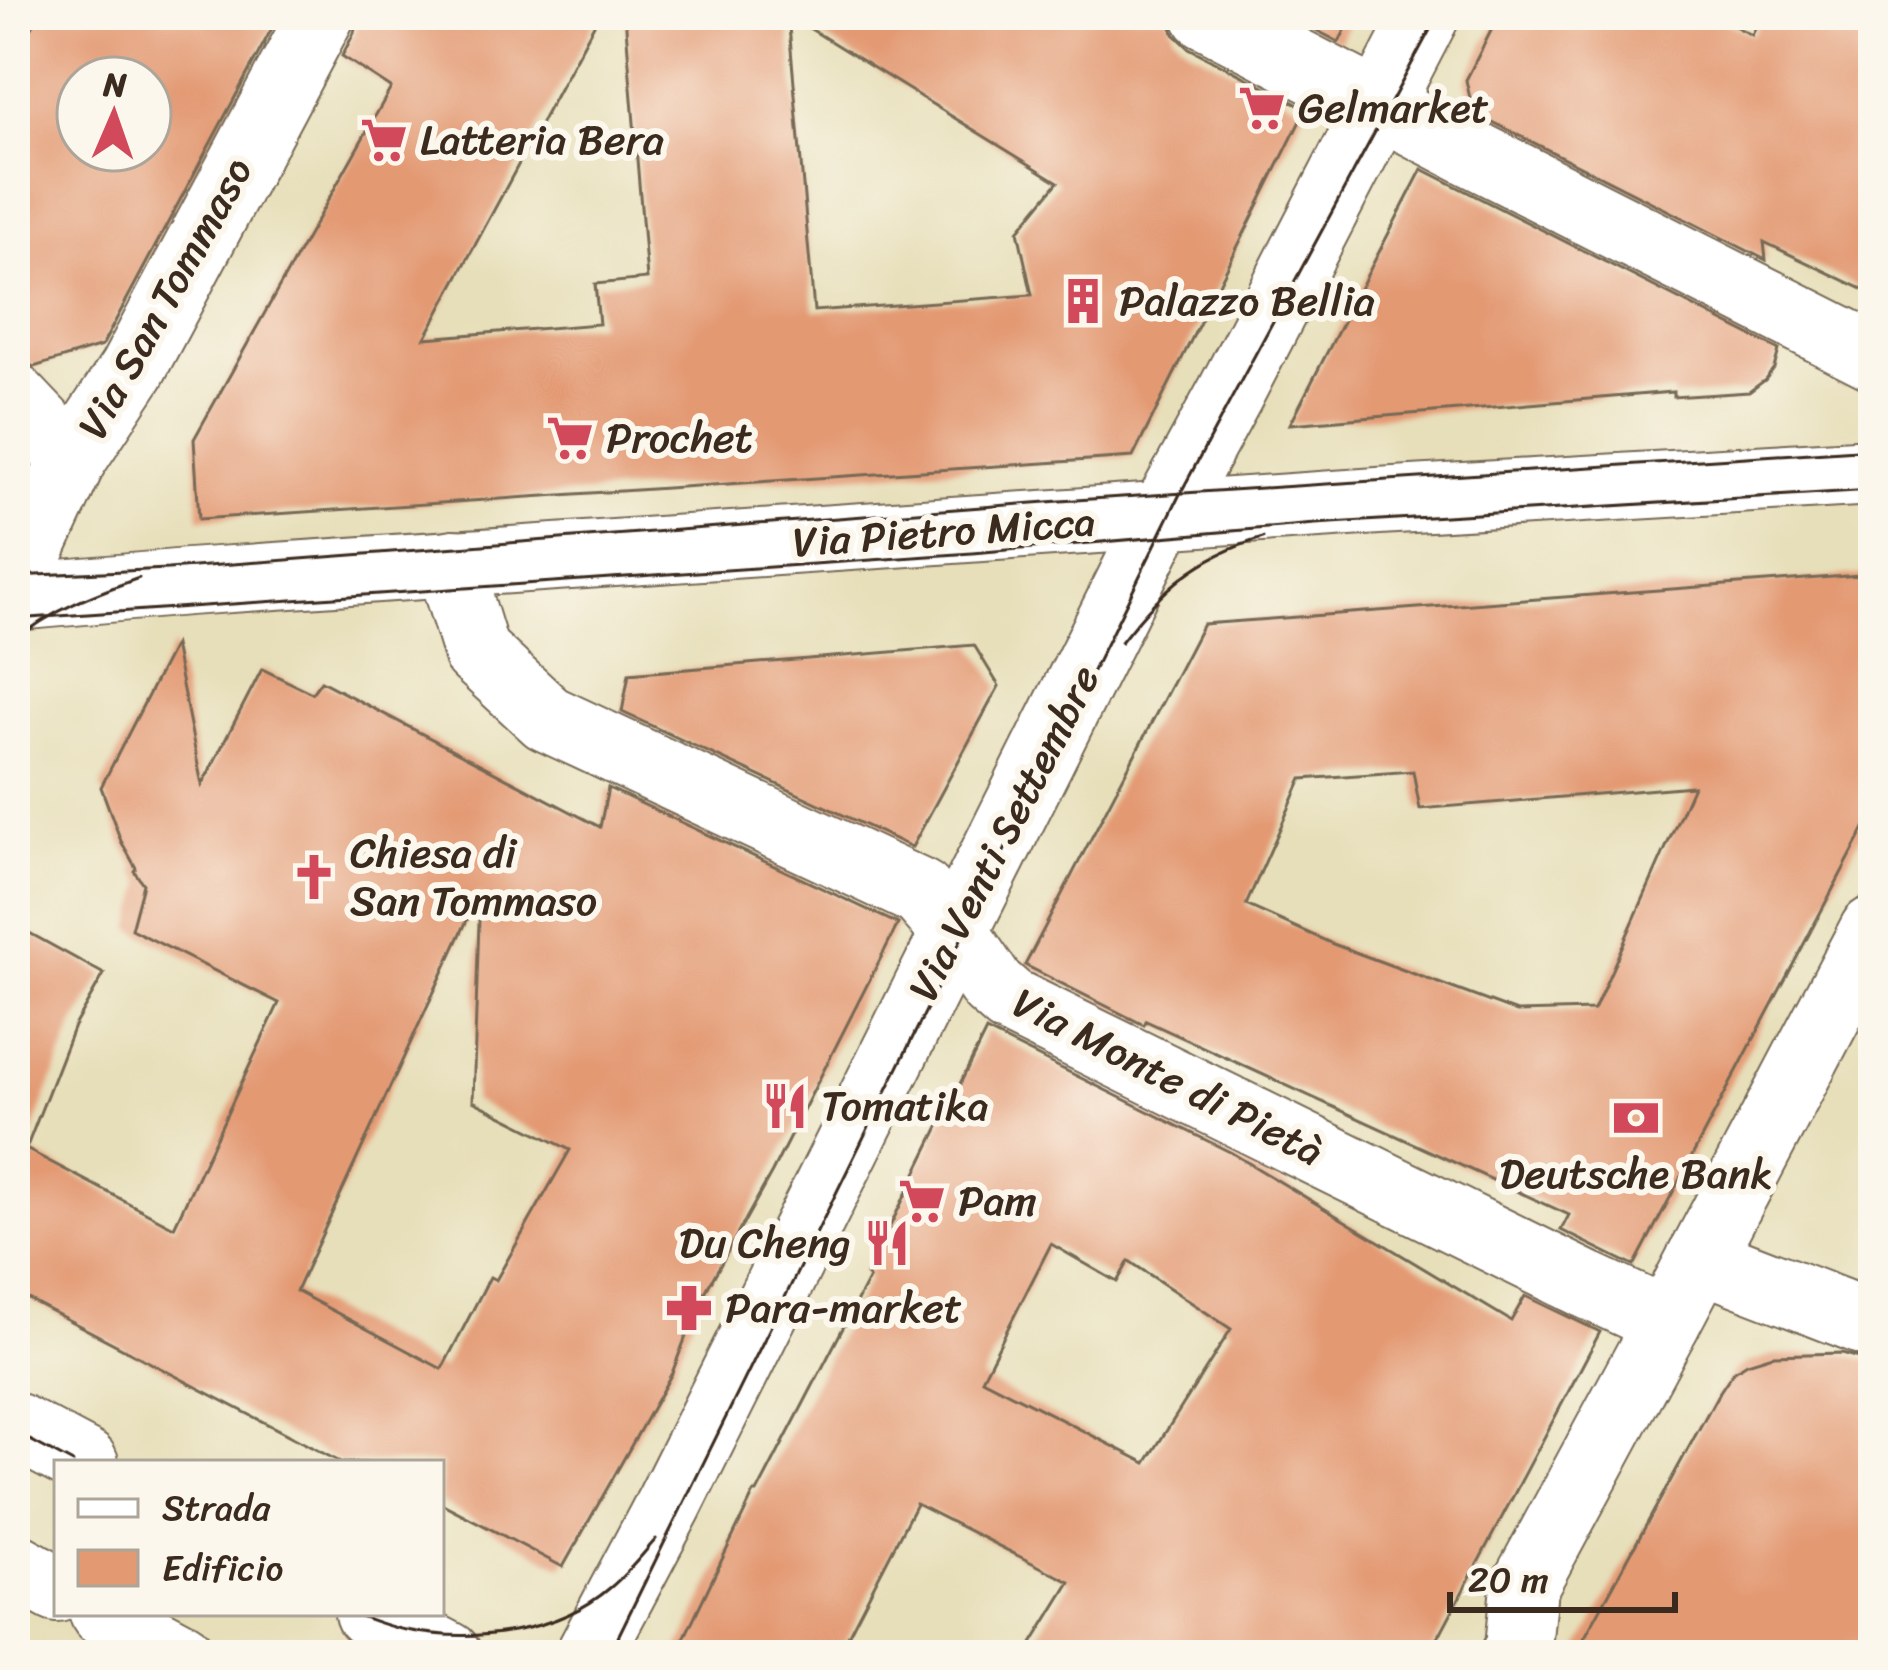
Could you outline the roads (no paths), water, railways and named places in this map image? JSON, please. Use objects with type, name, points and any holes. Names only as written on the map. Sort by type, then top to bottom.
[{"type":"street","points":[[1206,15],[1873,356]]},
{"type":"street","name":"Via Venti Settembre","points":[[590,1655],[1164,516],[1426,15]]},
{"type":"street","name":"Via San Tommaso","points":[[15,585],[74,460],[132,370],[317,22]]},
{"type":"street","points":[[15,398],[74,460]]},
{"type":"street","name":"Via Pietro Micca","points":[[15,596],[454,563],[1873,472]]},
{"type":"street","name":"Via Monte di Pietà","points":[[454,563],[456,587],[476,652],[547,718],[921,893],[991,985],[1009,1001],[1667,1322]]},
{"type":"street","points":[[1514,1655],[1524,1587],[1873,929]]},
{"type":"street","points":[[1700,1258],[1873,1325]]},
{"type":"street","points":[[15,1426],[79,1460]]},
{"type":"street","points":[[15,1566],[54,1587]]},
{"type":"street","points":[[109,1616],[181,1655]]},
{"type":"street","points":[[374,1616],[448,1655]]},
{"type":"tram line","points":[[609,1655],[1180,494],[1438,15]]},
{"type":"tram line","points":[[15,576],[1873,449]]},
{"type":"tram line","points":[[15,619],[972,553],[1315,524],[1873,490]]},
{"type":"tram line","points":[[1121,642],[1183,577],[1219,555],[1263,538]]},
{"type":"tram line","points":[[15,641],[58,612],[139,578]]},
{"type":"tram line","points":[[15,1432],[67,1460]]},
{"type":"tram line","points":[[361,1616],[432,1634],[487,1634],[540,1625],[589,1603],[611,1587],[656,1539]]},
{"type":"place","name":"Gelmarket","points":[[1262,108]]},
{"type":"place","name":"Latteria Bera","points":[[384,140]]},
{"type":"place","name":"Palazzo Bellia","points":[[1083,301]]},
{"type":"place","name":"Prochet","points":[[570,438]]},
{"type":"place","name":"Chiesa di San Tommaso","points":[[314,877]]},
{"type":"place","name":"Tomatika","points":[[785,1106]]},
{"type":"place","name":"Deutsche Bank","points":[[1636,1118]]},
{"type":"place","name":"Pam","points":[[922,1201]]},
{"type":"place","name":"Du Cheng","points":[[887,1243]]},
{"type":"place","name":"Para-market","points":[[689,1308]]}]
